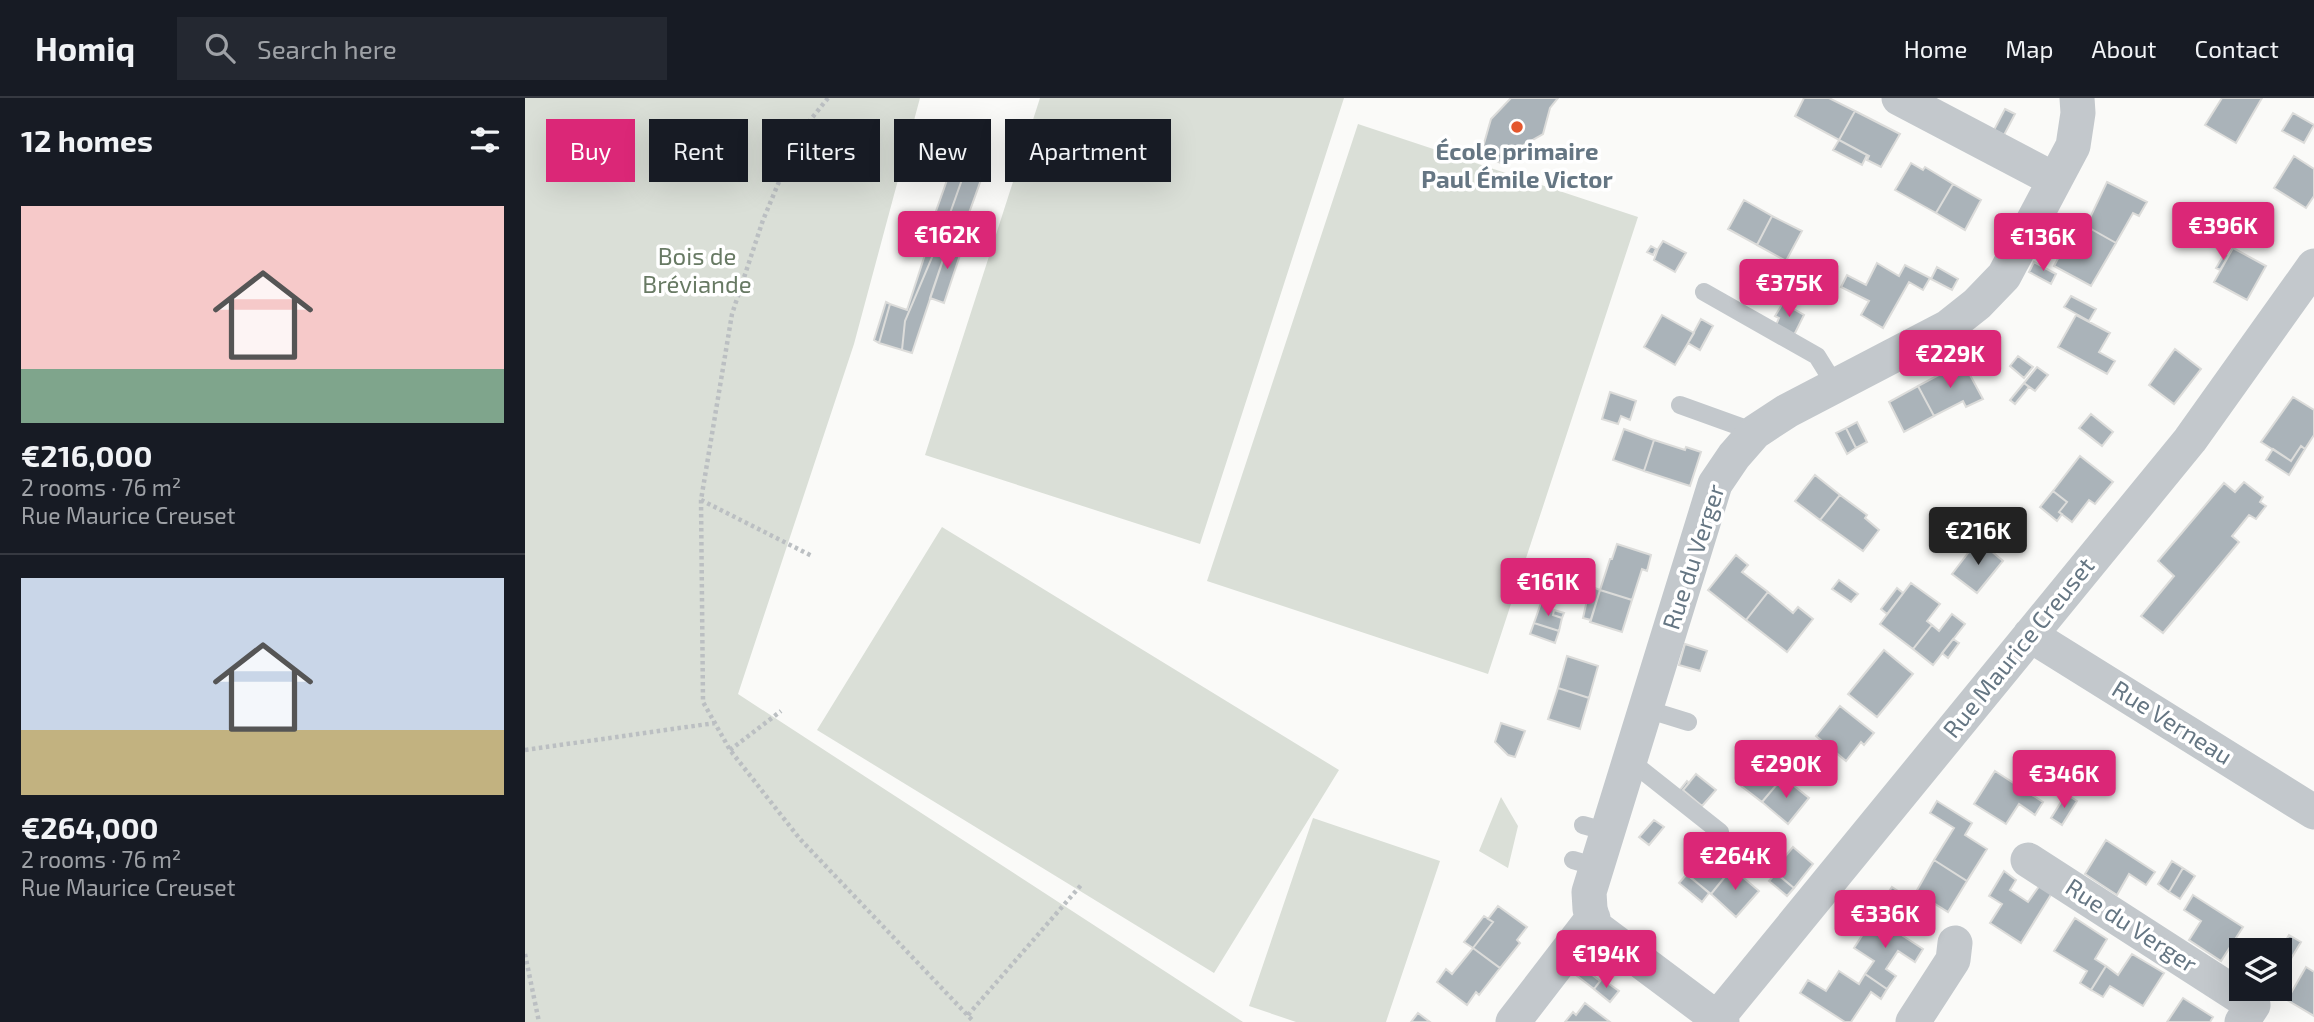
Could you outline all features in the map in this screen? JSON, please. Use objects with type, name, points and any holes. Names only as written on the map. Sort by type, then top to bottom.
[{"type":"street","points":[[1899,98],[2055,180]]},
{"type":"street","name":"Rue du Verger","points":[[1593,919],[1585,863],[1595,829],[1628,766],[1715,484],[1755,432],[1787,411],[1948,327],[1977,304],[2004,276],[2073,146],[2078,113],[2077,98]]},
{"type":"street","name":"Rue Maurice Creuset","points":[[1717,1021],[2190,440],[2314,266]]},
{"type":"street","name":"Rue Verneau","points":[[2030,635],[2314,812]]},
{"type":"street","name":"Rue du Verger","points":[[2028,860],[2253,1004],[2242,1022]]},
{"type":"street","points":[[1593,919],[1595,927],[1717,1021]]},
{"type":"street","points":[[1513,1022],[1593,919]]},
{"type":"street","points":[[1913,1022],[1953,960],[1955,943]]},
{"type":"lane","points":[[1704,292],[1817,356],[1835,385]]},
{"type":"lane","points":[[1680,405],[1755,432]]},
{"type":"lane","points":[[1646,709],[1688,722]]},
{"type":"lane","points":[[1628,766],[1643,771],[1720,832]]},
{"type":"path","points":[[828,98],[799,134],[763,220],[732,314],[701,500],[703,702],[730,750],[800,839],[974,1022]]},
{"type":"path","points":[[701,500],[812,556]]},
{"type":"path","points":[[730,750],[781,711]]},
{"type":"path","points":[[525,750],[715,723]]},
{"type":"path","points":[[968,1015],[1082,884]]},
{"type":"path","points":[[525,954],[539,1022]]},
{"type":"green space","name":"Bois de Bréviande","points":[[525,98],[920,98],[914,119],[894,119],[894,182],[897,182],[854,344],[738,694],[1243,1022],[525,1022]]},
{"type":"green space","points":[[1040,98],[1344,98],[1200,544],[925,455],[1013,182],[1171,182],[1171,119],[1033,119]]},
{"type":"green space","points":[[1358,124],[1638,217],[1488,674],[1207,581]]},
{"type":"green space","points":[[942,527],[1339,770],[1214,973],[817,730]]},
{"type":"green space","points":[[1501,797],[1518,826],[1508,868],[1479,851]]},
{"type":"green space","points":[[1313,818],[1440,861],[1386,1022],[1296,1022],[1249,1006]]},
{"type":"building","name":"École primaire Paul Émile Victor","points":[[1511,98],[1558,98],[1550,108],[1543,134],[1522,146],[1507,166],[1481,154],[1491,119]]},
{"type":"building","points":[[1804,98],[1829,98],[1855,111],[1839,140],[1795,116]]},
{"type":"building","points":[[2222,98],[2262,98],[2236,143],[2205,125]]},
{"type":"building","points":[[2005,109],[2015,114],[2004,135],[1994,130]]},
{"type":"building","points":[[1855,111],[1900,134],[1881,167],[1867,160],[1869,156],[1839,140]]},
{"type":"building","points":[[2293,113],[2314,125],[2304,143],[2282,131]]},
{"type":"building","points":[[1839,140],[1867,155],[1862,165],[1833,150]]},
{"type":"building","points":[[2294,156],[2314,169],[2314,196],[2306,208],[2274,188]]},
{"type":"building","points":[[1911,163],[1923,170],[1925,167],[1953,184],[1936,213],[1895,190]]},
{"type":"building","points":[[946,182],[961,182],[948,219],[935,214]]},
{"type":"building","points":[[961,182],[980,182],[965,224],[948,219]]},
{"type":"building","points":[[2107,182],[2147,202],[2139,216],[2133,213],[2116,243],[2086,226]]},
{"type":"building","points":[[1953,184],[1981,200],[1965,230],[1936,213]]},
{"type":"building","points":[[1744,200],[1772,216],[1757,245],[1728,229]]},
{"type":"building","points":[[1772,216],[1802,231],[1786,261],[1757,245]]},
{"type":"building","points":[[2086,226],[2116,243],[2091,286],[2054,266],[2062,251],[2069,256]]},
{"type":"building","points":[[932,233],[941,236],[905,321],[902,350],[879,343],[890,304],[907,310]]},
{"type":"building","points":[[941,236],[950,239],[912,353],[902,350],[905,321]]},
{"type":"building","points":[[950,239],[964,243],[944,303],[930,298]]},
{"type":"building","points":[[1663,241],[1686,253],[1675,272],[1654,260]]},
{"type":"building","points":[[1651,246],[1656,249],[1653,255],[1647,252]]},
{"type":"building","points":[[2233,248],[2266,266],[2247,300],[2214,282]]},
{"type":"building","points":[[2225,253],[2229,255],[2220,270],[2216,268]]},
{"type":"building","points":[[2034,262],[2056,274],[2051,284],[2029,272]]},
{"type":"building","points":[[1877,263],[1899,276],[1905,265],[1930,278],[1923,290],[1909,282],[1883,328],[1861,315],[1869,301],[1841,287],[1847,275],[1866,285]]},
{"type":"building","points":[[1937,267],[1958,279],[1952,290],[1931,279]]},
{"type":"building","points":[[2071,296],[2096,309],[2089,321],[2064,307]]},
{"type":"building","points":[[886,302],[890,304],[879,343],[874,340]]},
{"type":"building","points":[[1783,303],[1804,315],[1794,335],[1776,325],[1779,318],[1775,316]]},
{"type":"building","points":[[1662,315],[1694,333],[1675,365],[1644,347]]},
{"type":"building","points":[[2076,315],[2110,333],[2099,352],[2115,361],[2107,374],[2058,347]]},
{"type":"building","points":[[1701,319],[1713,326],[1700,350],[1688,343]]},
{"type":"building","points":[[2175,349],[2201,369],[2174,404],[2149,385]]},
{"type":"building","points":[[2018,356],[2033,367],[2024,378],[2010,366]]},
{"type":"building","points":[[1963,362],[1983,399],[1966,407],[1963,401],[1934,416],[1918,386]]},
{"type":"building","points":[[2037,367],[2048,375],[2035,391],[2024,383]]},
{"type":"building","points":[[2024,383],[2029,387],[2015,404],[2010,400]]},
{"type":"building","points":[[1918,386],[1934,416],[1904,432],[1889,402]]},
{"type":"building","points":[[1610,392],[1636,401],[1630,420],[1621,416],[1618,424],[1602,419]]},
{"type":"building","points":[[2293,397],[2314,410],[2314,435],[2305,449],[2301,446],[2291,461],[2261,442]]},
{"type":"building","points":[[2091,414],[2113,432],[2102,446],[2079,428]]},
{"type":"building","points":[[1857,422],[1867,442],[1856,448],[1846,428]]},
{"type":"building","points":[[1846,428],[1856,448],[1847,454],[1836,433]]},
{"type":"building","points":[[1624,429],[1654,440],[1644,471],[1613,460]]},
{"type":"building","points":[[1654,440],[1701,452],[1690,486],[1644,471]]},
{"type":"building","points":[[2301,446],[2305,449],[2289,475],[2266,460],[2273,449],[2291,461]]},
{"type":"building","points":[[2080,456],[2113,482],[2095,504],[2089,500],[2072,522],[2059,512],[2067,502],[2053,491]]},
{"type":"building","points":[[1815,475],[1840,495],[1820,520],[1795,501]]},
{"type":"building","points":[[2244,482],[2263,497],[2260,502],[2266,506],[2256,519],[2249,515],[2232,536],[2239,542],[2163,633],[2141,616],[2174,576],[2158,561],[2224,483],[2235,492]]},
{"type":"building","points":[[2053,491],[2067,502],[2059,512],[2062,514],[2057,521],[2040,507]]},
{"type":"building","points":[[1840,495],[1867,515],[1865,518],[1879,530],[1863,551],[1820,520]]},
{"type":"building","points":[[1978,540],[2003,561],[1977,593],[1952,574]]},
{"type":"building","points":[[1617,544],[1651,555],[1647,571],[1642,569],[1632,600],[1600,590]]},
{"type":"building","points":[[1736,555],[1748,565],[1742,572],[1768,592],[1746,620],[1708,590]]},
{"type":"building","points":[[1839,580],[1858,594],[1851,602],[1832,589]]},
{"type":"building","points":[[1911,583],[1940,604],[1927,621],[1932,625],[1913,649],[1880,624]]},
{"type":"building","points":[[1590,586],[1600,590],[1591,620],[1583,618]]},
{"type":"building","points":[[1897,588],[1903,593],[1887,614],[1881,609]]},
{"type":"building","points":[[1600,590],[1632,600],[1622,632],[1590,622]]},
{"type":"building","points":[[1768,592],[1793,613],[1798,607],[1813,619],[1787,652],[1746,620]]},
{"type":"building","points":[[1541,603],[1554,610],[1553,615],[1562,618],[1559,631],[1534,623]]},
{"type":"building","points":[[1554,610],[1564,613],[1562,618],[1553,615]]},
{"type":"building","points":[[1952,614],[1965,624],[1933,665],[1913,649],[1932,625],[1939,631]]},
{"type":"building","points":[[1534,623],[1559,631],[1555,643],[1530,634]]},
{"type":"building","points":[[1953,639],[1959,643],[1948,658],[1942,653]]},
{"type":"building","points":[[1685,644],[1707,651],[1700,671],[1679,665]]},
{"type":"building","points":[[1884,650],[1913,674],[1877,717],[1848,694]]},
{"type":"building","points":[[1567,656],[1598,666],[1589,698],[1558,688]]},
{"type":"building","points":[[1558,688],[1589,698],[1580,729],[1548,719]]},
{"type":"building","points":[[1840,706],[1874,733],[1864,745],[1861,742],[1846,761],[1816,736]]},
{"type":"building","points":[[1501,723],[1525,731],[1515,757],[1508,755],[1495,742]]},
{"type":"building","points":[[1759,757],[1783,777],[1762,802],[1736,782]]},
{"type":"building","points":[[1995,771],[2043,802],[2035,815],[2019,804],[2006,824],[1974,804]]},
{"type":"building","points":[[1696,774],[1716,790],[1702,806],[1683,790]]},
{"type":"building","points":[[1783,777],[1809,798],[1788,824],[1762,802]]},
{"type":"building","points":[[1687,781],[1689,783],[1683,790],[1702,806],[1700,809],[1679,791]]},
{"type":"building","points":[[2066,794],[2077,801],[2062,825],[2051,818]]},
{"type":"building","points":[[1937,801],[1972,823],[1965,835],[1987,849],[1967,881],[1934,860],[1954,828],[1930,813]]},
{"type":"building","points":[[1654,820],[1664,827],[1649,845],[1639,837]]},
{"type":"building","points":[[2106,840],[2155,872],[2146,885],[2129,874],[2117,895],[2085,874]]},
{"type":"building","points":[[1707,847],[1732,868],[1711,894],[1685,873]]},
{"type":"building","points":[[1793,847],[1813,864],[1794,888],[1773,871]]},
{"type":"building","points":[[1934,860],[1967,881],[1948,912],[1916,892]]},
{"type":"building","points":[[2172,861],[2183,868],[2169,892],[2158,884]]},
{"type":"building","points":[[1732,868],[1759,891],[1736,917],[1711,894]]},
{"type":"building","points":[[2183,868],[2195,876],[2180,899],[2169,892]]},
{"type":"building","points":[[2004,871],[2016,880],[2010,890],[2028,902],[2040,885],[2052,893],[2021,943],[1990,923],[2002,904],[1989,896]]},
{"type":"building","points":[[1776,873],[1794,888],[1787,896],[1769,881]]},
{"type":"building","points":[[1687,874],[1709,893],[1702,902],[1679,883]]},
{"type":"building","points":[[1892,887],[1915,902],[1907,914],[1884,899]]},
{"type":"building","points":[[2193,895],[2243,927],[2236,938],[2229,938],[2229,949],[2221,961],[2189,940],[2201,921],[2184,910]]},
{"type":"building","points":[[1498,906],[1527,927],[1517,940],[1520,943],[1500,968],[1473,948],[1493,922],[1488,919]]},
{"type":"building","points":[[1484,916],[1493,922],[1473,948],[1464,942]]},
{"type":"building","points":[[1874,917],[1923,949],[1915,962],[1898,951],[1886,969],[1896,976],[1887,989],[1865,974],[1874,961],[1854,948]]},
{"type":"building","points":[[2075,918],[2107,939],[2095,959],[2106,966],[2091,990],[2080,983],[2087,971],[2054,951]]},
{"type":"building","points":[[2289,935],[2301,942],[2292,957],[2292,938],[2287,938]]},
{"type":"building","points":[[1473,948],[1500,968],[1479,995],[1476,992],[1467,1005],[1437,982],[1446,969],[1452,974]]},
{"type":"building","points":[[2132,954],[2164,973],[2143,1006],[2110,986],[2103,997],[2091,990],[2106,966],[2118,975]]},
{"type":"building","points":[[1582,967],[1600,981],[1594,989],[1576,975]]},
{"type":"building","points":[[2306,967],[2314,972],[2314,1016],[2289,1001],[2292,1001],[2292,991]]},
{"type":"building","points":[[1839,971],[1859,984],[1865,974],[1887,989],[1881,999],[1871,992],[1851,1022],[1845,1022],[1800,993],[1808,980],[1826,991]]},
{"type":"building","points":[[1602,979],[1619,991],[1610,1002],[1594,989]]},
{"type":"building","points":[[2183,998],[2213,1017],[2210,1022],[2167,1022]]},
{"type":"building","points":[[1585,1003],[1610,1022],[1565,1022],[1573,1012],[1576,1015]]},
{"type":"building","points":[[1418,1013],[1430,1022],[1411,1022]]},
{"type":"place","name":"École primaire Paul Émile Victor","points":[[1517,127]]}]
